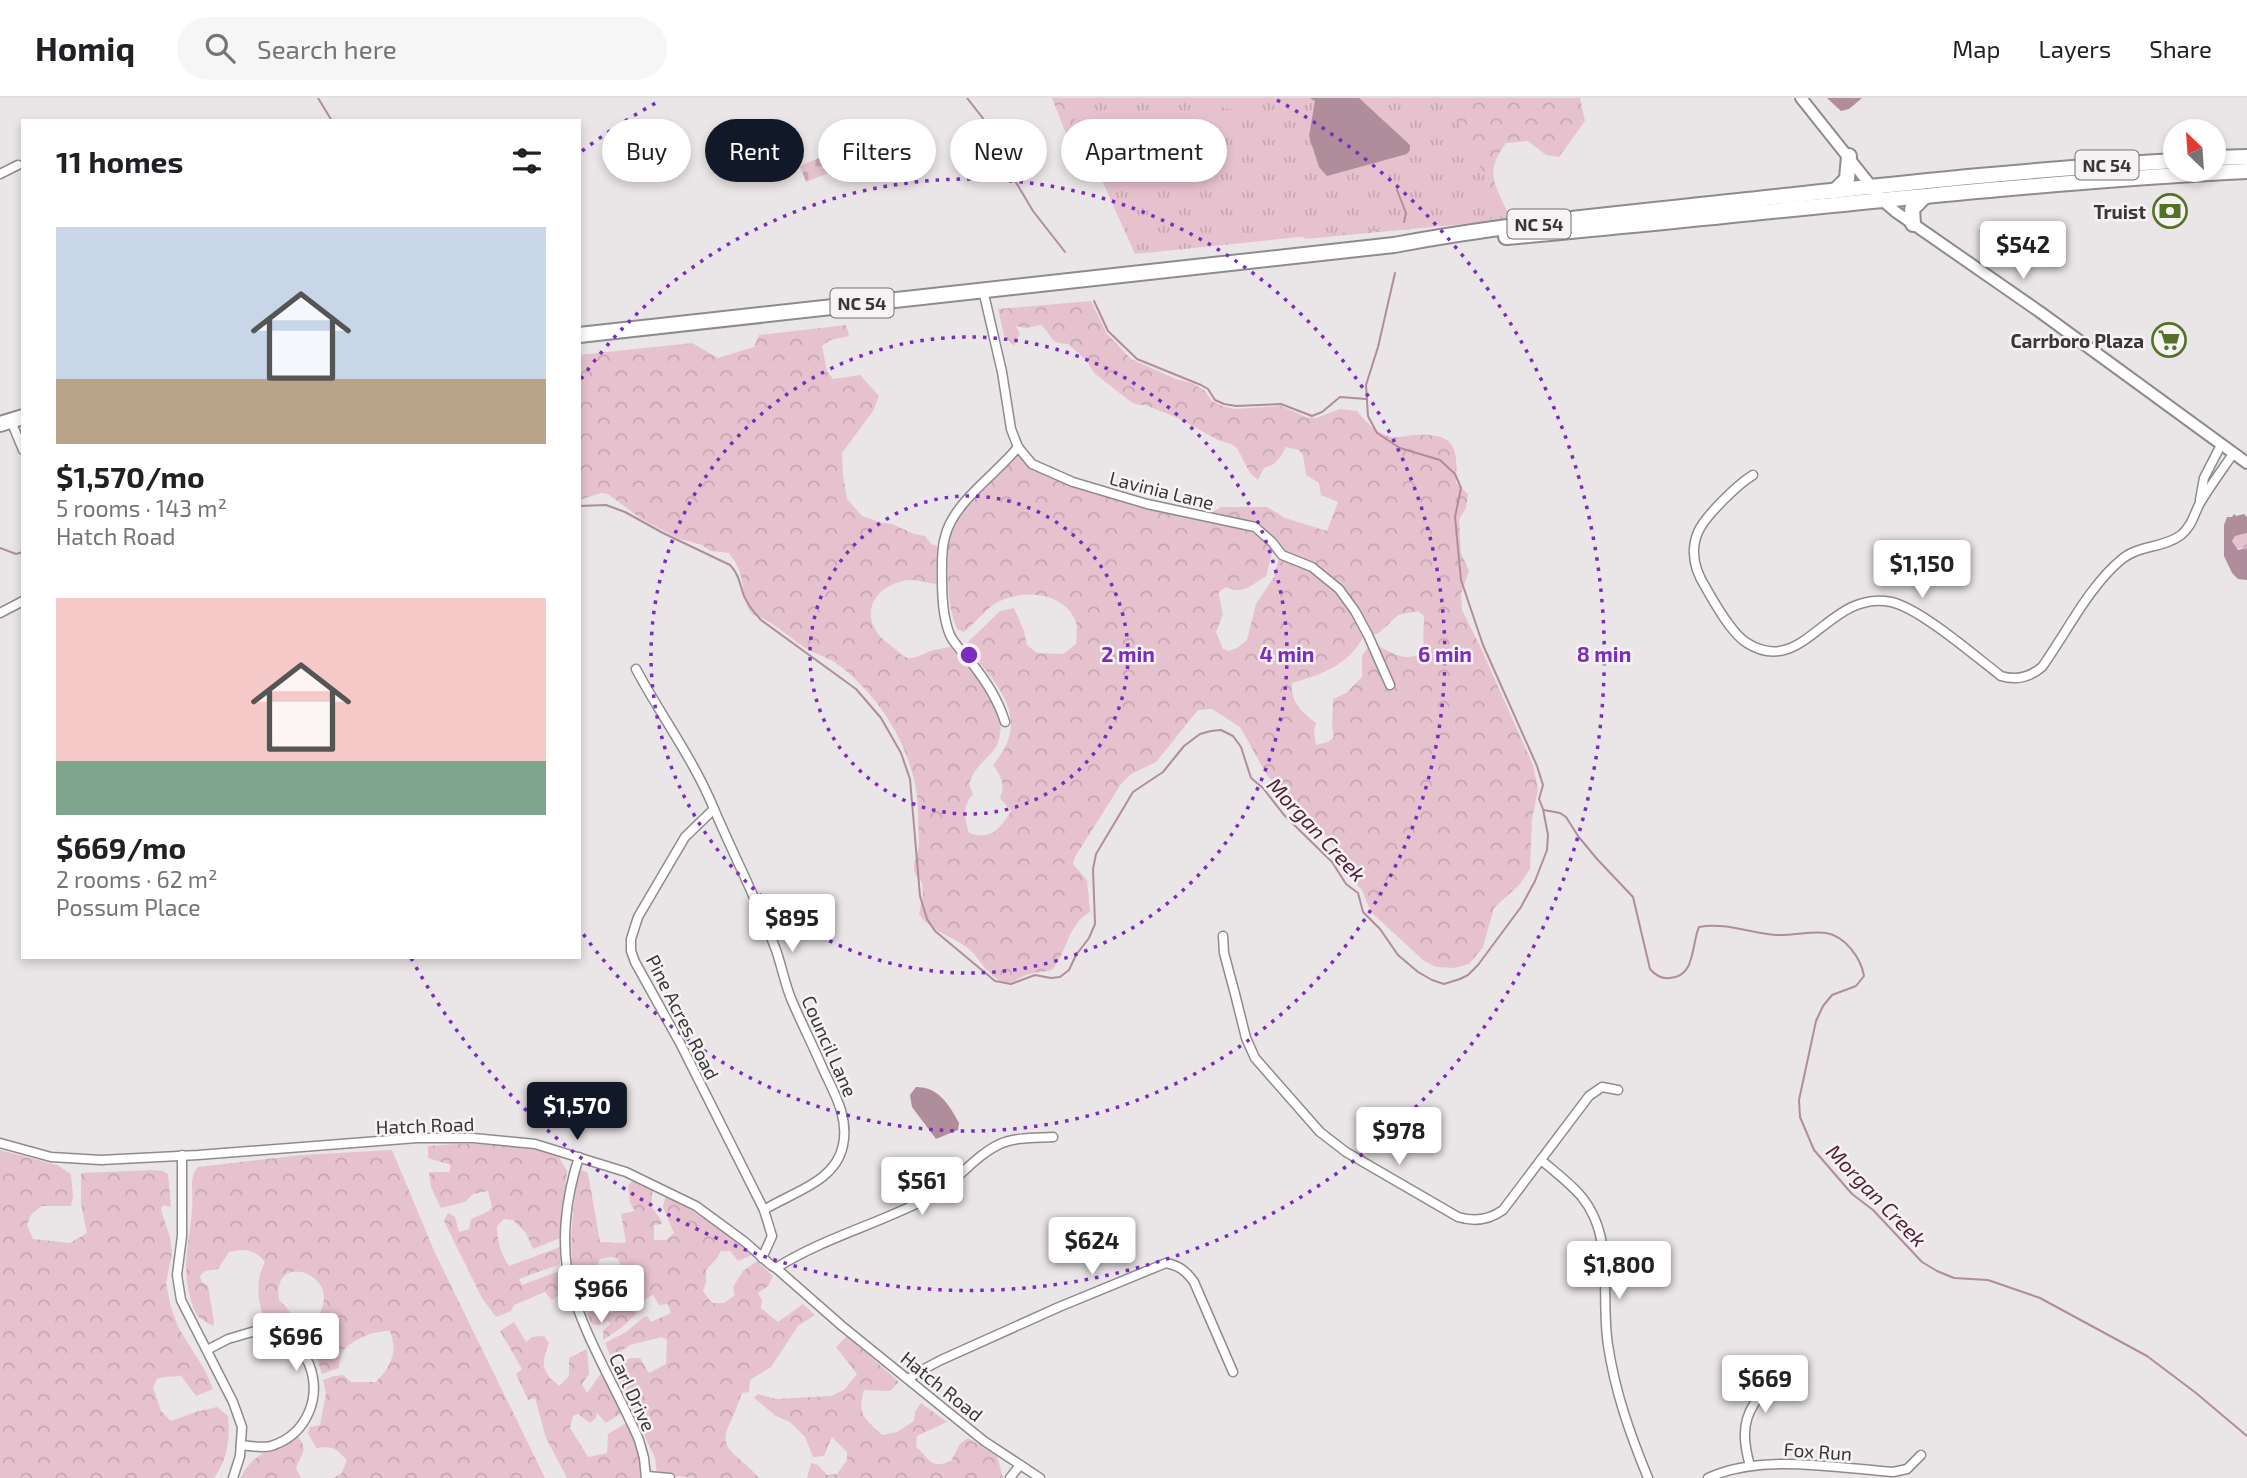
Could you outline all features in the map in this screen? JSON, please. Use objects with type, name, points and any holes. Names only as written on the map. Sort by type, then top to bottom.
[{"type":"highway","points":[[1834,191],[1847,179],[1849,156]]},
{"type":"highway","points":[[2226,158],[2247,157]]},
{"type":"highway","name":"NC 54","points":[[581,335],[1394,245],[1473,232],[1628,213],[2039,170],[2163,162]]},
{"type":"highway","name":"NC 54","points":[[1394,245],[1430,245],[2052,183],[2247,171]]},
{"type":"highway","points":[[1913,224],[1912,209],[1927,196]]},
{"type":"street","points":[[1801,98],[1883,201],[2247,463]]},
{"type":"street","points":[[0,174],[18,165]]},
{"type":"street","points":[[983,290],[1018,447],[969,497],[953,518],[945,535],[942,587],[951,636],[988,684],[999,703],[1005,722]]},
{"type":"street","points":[[15,422],[21,443]]},
{"type":"street","points":[[2200,503],[2204,478],[2221,445]]},
{"type":"street","name":"Lavinia Lane","points":[[1018,447],[1032,464],[1073,482],[1159,507],[1255,527],[1282,555],[1312,567],[1339,589],[1368,635],[1390,685]]},
{"type":"street","points":[[1753,475],[1741,482],[1700,528],[1694,552],[1700,579],[1722,615],[1746,643],[1769,651],[1783,651],[1798,646],[1850,607],[1864,602],[1884,601],[1899,604],[1916,613],[2001,676],[2013,679],[2030,676],[2042,667],[2104,576],[2122,559],[2135,551],[2181,535],[2190,525],[2200,503],[2233,454]]},
{"type":"street","points":[[0,613],[21,602]]},
{"type":"street","name":"Council Lane","points":[[636,669],[659,712],[692,763],[714,809],[777,953],[792,999],[843,1114],[844,1145],[830,1171],[764,1210]]},
{"type":"street","name":"Pine Acres Road","points":[[714,809],[685,836],[649,897],[634,928],[631,951],[764,1210]]},
{"type":"street","points":[[1223,936],[1227,964],[1255,1058],[1320,1132],[1338,1146],[1458,1217],[1474,1220],[1490,1217],[1503,1210],[1589,1096],[1602,1087],[1618,1090]]},
{"type":"street","points":[[776,1268],[808,1249],[933,1195],[950,1185],[985,1153],[1001,1143],[1053,1137]]},
{"type":"street","name":"Hatch Road","points":[[0,1143],[51,1157],[101,1160],[442,1138],[508,1140],[535,1144],[626,1172],[696,1206],[745,1242],[842,1326],[984,1441],[1040,1478]]},
{"type":"street","points":[[182,1155],[182,1236],[177,1275],[181,1300],[233,1402],[242,1427],[241,1445],[233,1478]]},
{"type":"street","name":"Carl Drive","points":[[579,1157],[566,1216],[564,1240],[570,1283],[588,1331],[639,1440],[647,1477]]},
{"type":"street","points":[[1541,1160],[1582,1197],[1600,1233],[1604,1257],[1605,1317],[1612,1368],[1624,1416],[1648,1478]]},
{"type":"street","points":[[762,1258],[772,1236],[764,1210]]},
{"type":"street","points":[[908,1379],[941,1360],[1107,1286],[1166,1263],[1186,1270],[1194,1282],[1233,1372]]},
{"type":"street","points":[[207,1350],[228,1339],[255,1331],[285,1335],[304,1355],[309,1366],[314,1392],[312,1410],[296,1433],[272,1447],[241,1445]]},
{"type":"street","points":[[1750,1466],[1744,1439],[1746,1422],[1774,1369]]},
{"type":"street","name":"Fox Run","points":[[1708,1478],[1731,1469],[1771,1464],[1893,1472],[1907,1469],[1921,1455]]},
{"type":"street","points":[[1010,1478],[1020,1465]]},
{"type":"street","points":[[647,1477],[670,1478]]},
{"type":"green space","points":[[1052,98],[1125,98],[1127,119],[1061,121]]},
{"type":"green space","points":[[1065,98],[1446,98],[1504,216],[1135,254],[1103,182],[1227,182],[1227,119],[1074,119]]},
{"type":"green space","points":[[1215,98],[1250,98],[1246,113],[1213,105]]},
{"type":"green space","points":[[1310,98],[1580,98],[1585,121],[1559,157],[1546,155],[1528,141],[1506,143],[1493,172],[1496,187],[1509,216],[1507,220],[1305,239],[1300,233]]},
{"type":"green space","points":[[818,158],[818,177],[806,182],[804,164]]},
{"type":"green space","points":[[1091,301],[1107,334],[1131,359],[1176,379],[1192,383],[1205,391],[1212,401],[1222,406],[1235,409],[1281,406],[1306,417],[1316,418],[1340,409],[1357,411],[1372,427],[1386,435],[1438,436],[1451,444],[1456,459],[1456,483],[1468,494],[1466,508],[1459,520],[1461,553],[1469,571],[1461,594],[1462,610],[1533,765],[1538,790],[1532,819],[1530,869],[1520,884],[1494,908],[1483,947],[1469,964],[1455,968],[1436,967],[1424,961],[1371,912],[1362,890],[1348,876],[1337,850],[1322,831],[1297,815],[1294,805],[1267,775],[1240,727],[1212,709],[1198,710],[1156,762],[1131,774],[1121,784],[1075,857],[1073,864],[1087,880],[1090,912],[1082,917],[1072,931],[1052,970],[1027,975],[1011,982],[999,980],[966,947],[930,926],[919,914],[923,895],[922,882],[914,868],[919,843],[916,790],[907,756],[899,739],[870,694],[839,665],[803,647],[771,623],[753,615],[745,600],[739,570],[729,553],[711,551],[702,545],[677,538],[640,518],[608,494],[601,493],[581,499],[581,355],[692,343],[718,358],[754,347],[759,335],[846,325],[849,336],[830,340],[822,346],[827,371],[833,379],[860,375],[879,396],[873,411],[842,453],[847,499],[862,516],[925,536],[931,544],[937,546],[936,584],[907,580],[891,585],[881,592],[871,608],[874,627],[880,637],[908,658],[950,647],[988,692],[1000,718],[997,745],[975,772],[969,784],[973,794],[967,803],[966,822],[969,833],[977,835],[989,834],[999,828],[1011,811],[1000,798],[1002,781],[993,765],[1005,748],[1010,731],[1010,716],[998,687],[965,645],[1000,611],[1014,608],[1027,645],[1037,653],[1063,654],[1076,644],[1077,624],[1070,612],[1063,604],[1042,596],[1018,595],[1006,598],[996,603],[964,632],[957,629],[954,622],[948,586],[950,534],[970,503],[1019,452],[1029,467],[1070,486],[1202,521],[1254,529],[1273,549],[1266,576],[1242,590],[1226,587],[1219,592],[1223,615],[1216,632],[1223,649],[1229,651],[1237,648],[1247,640],[1256,604],[1274,577],[1279,558],[1283,557],[1311,568],[1337,592],[1353,613],[1353,618],[1364,635],[1351,654],[1334,667],[1292,683],[1295,701],[1316,723],[1316,745],[1328,742],[1334,737],[1333,699],[1346,693],[1362,677],[1362,656],[1368,647],[1386,689],[1393,687],[1374,644],[1404,657],[1425,653],[1424,616],[1418,611],[1398,615],[1372,636],[1340,588],[1315,564],[1288,554],[1254,522],[1211,513],[1221,507],[1267,507],[1285,518],[1327,531],[1338,502],[1321,495],[1319,483],[1306,475],[1303,455],[1299,450],[1286,447],[1278,460],[1264,468],[1258,480],[1250,473],[1237,448],[1178,418],[1131,402],[1094,373],[1087,361],[1068,344],[1054,340],[1041,325],[1026,328],[1016,326],[1020,334],[1014,346],[1004,335],[998,309]]},
{"type":"green space","points":[[2247,533],[2247,548],[2236,549],[2232,540],[2235,536]]},
{"type":"green space","points":[[455,1144],[521,1147],[559,1157],[567,1171],[560,1238],[533,1249],[526,1233],[513,1220],[504,1219],[497,1226],[500,1247],[509,1266],[560,1247],[560,1264],[519,1279],[522,1285],[562,1270],[563,1291],[552,1300],[545,1292],[514,1305],[511,1311],[496,1317],[482,1298],[444,1221],[448,1213],[455,1217],[459,1232],[469,1229],[471,1219],[492,1207],[488,1191],[473,1194],[465,1202],[441,1208],[431,1187],[429,1172],[449,1172],[451,1165],[428,1158],[428,1146]]},
{"type":"green space","points":[[0,1150],[57,1165],[71,1174],[71,1206],[41,1206],[31,1215],[27,1225],[33,1239],[70,1243],[87,1233],[81,1204],[81,1173],[152,1170],[168,1174],[171,1207],[163,1205],[161,1210],[172,1253],[166,1283],[171,1307],[178,1327],[206,1372],[213,1389],[196,1396],[181,1376],[157,1379],[153,1387],[161,1411],[171,1421],[217,1407],[228,1416],[227,1448],[214,1478],[0,1478]]},
{"type":"green space","points":[[392,1150],[435,1253],[545,1478],[333,1478],[341,1474],[347,1460],[334,1449],[316,1448],[308,1433],[310,1427],[320,1425],[326,1393],[323,1380],[343,1375],[351,1382],[376,1382],[392,1359],[390,1331],[358,1339],[342,1353],[339,1368],[322,1374],[316,1355],[306,1338],[322,1309],[322,1289],[309,1275],[291,1272],[283,1277],[279,1286],[279,1300],[291,1314],[293,1332],[265,1320],[258,1291],[265,1262],[257,1254],[245,1250],[229,1252],[218,1269],[205,1271],[200,1276],[201,1281],[208,1286],[213,1326],[194,1310],[187,1285],[186,1263],[192,1181],[198,1167],[302,1155]]},
{"type":"green space","points":[[580,1170],[587,1172],[589,1179],[600,1242],[626,1243],[621,1214],[635,1211],[630,1203],[628,1186],[635,1178],[653,1186],[651,1206],[662,1224],[654,1225],[654,1240],[666,1240],[674,1233],[663,1207],[666,1194],[741,1243],[752,1255],[738,1261],[730,1251],[721,1251],[706,1270],[703,1291],[712,1303],[724,1303],[735,1295],[733,1287],[743,1271],[757,1261],[773,1276],[768,1286],[758,1293],[762,1300],[761,1308],[778,1322],[803,1304],[815,1315],[798,1326],[771,1367],[750,1380],[749,1392],[742,1393],[727,1430],[726,1439],[730,1450],[759,1478],[694,1478],[657,1474],[655,1458],[612,1366],[630,1358],[640,1358],[649,1373],[666,1364],[667,1340],[662,1337],[630,1345],[611,1358],[605,1343],[626,1332],[644,1317],[647,1316],[651,1322],[671,1313],[668,1304],[659,1305],[653,1295],[645,1299],[627,1322],[603,1340],[603,1331],[611,1323],[607,1321],[599,1325],[591,1324],[587,1313],[597,1308],[604,1307],[612,1314],[615,1309],[609,1302],[624,1289],[625,1276],[617,1258],[600,1259],[598,1263],[601,1273],[592,1277],[601,1298],[597,1302],[580,1301],[572,1263],[571,1237],[576,1184]]},
{"type":"green space","points":[[514,1322],[526,1342],[532,1337],[544,1336],[549,1343],[544,1367],[559,1386],[569,1376],[569,1358],[587,1349],[589,1374],[582,1384],[587,1393],[602,1372],[623,1412],[606,1423],[597,1413],[590,1423],[578,1414],[573,1416],[570,1428],[588,1457],[607,1453],[608,1434],[628,1422],[639,1449],[642,1478],[567,1478],[546,1438],[535,1398],[528,1400],[516,1374],[522,1369],[500,1331]]},
{"type":"green space","points":[[847,1336],[899,1382],[890,1391],[864,1390],[861,1405],[864,1416],[882,1435],[897,1432],[914,1421],[915,1412],[921,1403],[947,1422],[917,1436],[916,1447],[931,1462],[938,1464],[951,1461],[960,1444],[968,1438],[997,1456],[1003,1478],[807,1478],[811,1463],[818,1465],[827,1475],[837,1474],[847,1460],[847,1452],[832,1437],[824,1456],[813,1457],[805,1437],[790,1422],[776,1416],[754,1398],[758,1394],[776,1399],[831,1396],[844,1390],[857,1374],[836,1347]]},
{"type":"green space","points":[[297,1435],[304,1448],[296,1468],[301,1478],[241,1478],[258,1457]]},
{"type":"shaded area","points":[[1310,98],[1359,98],[1410,145],[1410,150],[1407,154],[1327,176],[1319,167],[1309,136],[1315,101]]},
{"type":"shaded area","points":[[1827,98],[1862,98],[1849,109],[1841,111]]},
{"type":"shaded area","points":[[2244,514],[2247,517],[2247,533],[2235,536],[2232,541],[2238,550],[2247,548],[2247,580],[2238,579],[2232,573],[2224,556],[2224,525],[2227,517]]},
{"type":"shaded area","points":[[916,1087],[931,1090],[942,1098],[959,1123],[958,1130],[936,1139],[912,1107],[910,1095]]},
{"type":"waterway","name":"Morgan Creek","points":[[318,98],[331,119]]},
{"type":"waterway","points":[[967,98],[989,126],[1011,174],[1033,211],[1065,252]]},
{"type":"waterway","points":[[1397,190],[1406,213],[1404,222]]},
{"type":"waterway","name":"Morgan Creek","points":[[581,506],[606,505],[625,512],[730,565],[747,603],[761,620],[856,689],[881,718],[901,753],[910,779],[920,896],[927,919],[935,931],[995,981],[1011,984],[1035,975],[1060,977],[1069,970],[1095,924],[1093,869],[1096,854],[1133,792],[1163,772],[1184,746],[1200,734],[1221,730],[1233,736],[1241,747],[1251,778],[1332,862],[1346,884],[1358,893],[1363,912],[1380,929],[1398,955],[1418,972],[1444,984],[1468,975],[1521,907],[1547,850],[1548,835],[1539,799],[1543,785],[1537,766],[1483,645],[1461,580],[1455,517],[1461,488],[1455,474],[1440,460],[1400,448],[1377,433],[1368,416],[1366,385],[1395,273]]},
{"type":"waterway","points":[[1094,301],[1108,331],[1137,359],[1201,385],[1208,389],[1215,400],[1224,404],[1281,404],[1312,416],[1322,412],[1340,397],[1366,399]]},
{"type":"waterway","points":[[0,548],[16,554],[21,553]]},
{"type":"waterway","name":"Morgan Creek","points":[[1544,810],[1566,817],[1597,859],[1633,897],[1650,969],[1658,976],[1670,978],[1684,972],[1691,958],[1699,927],[1728,927],[1776,935],[1826,933],[1846,943],[1856,955],[1864,976],[1856,986],[1832,995],[1816,1021],[1799,1100],[1800,1117],[1814,1150],[1852,1194],[1873,1210],[1922,1262],[1954,1278],[1988,1280],[2040,1298],[2147,1356],[2247,1436]]},
{"type":"place","name":"Truist","points":[[2170,211]]},
{"type":"place","name":"Carrboro Plaza","points":[[2169,340]]}]
